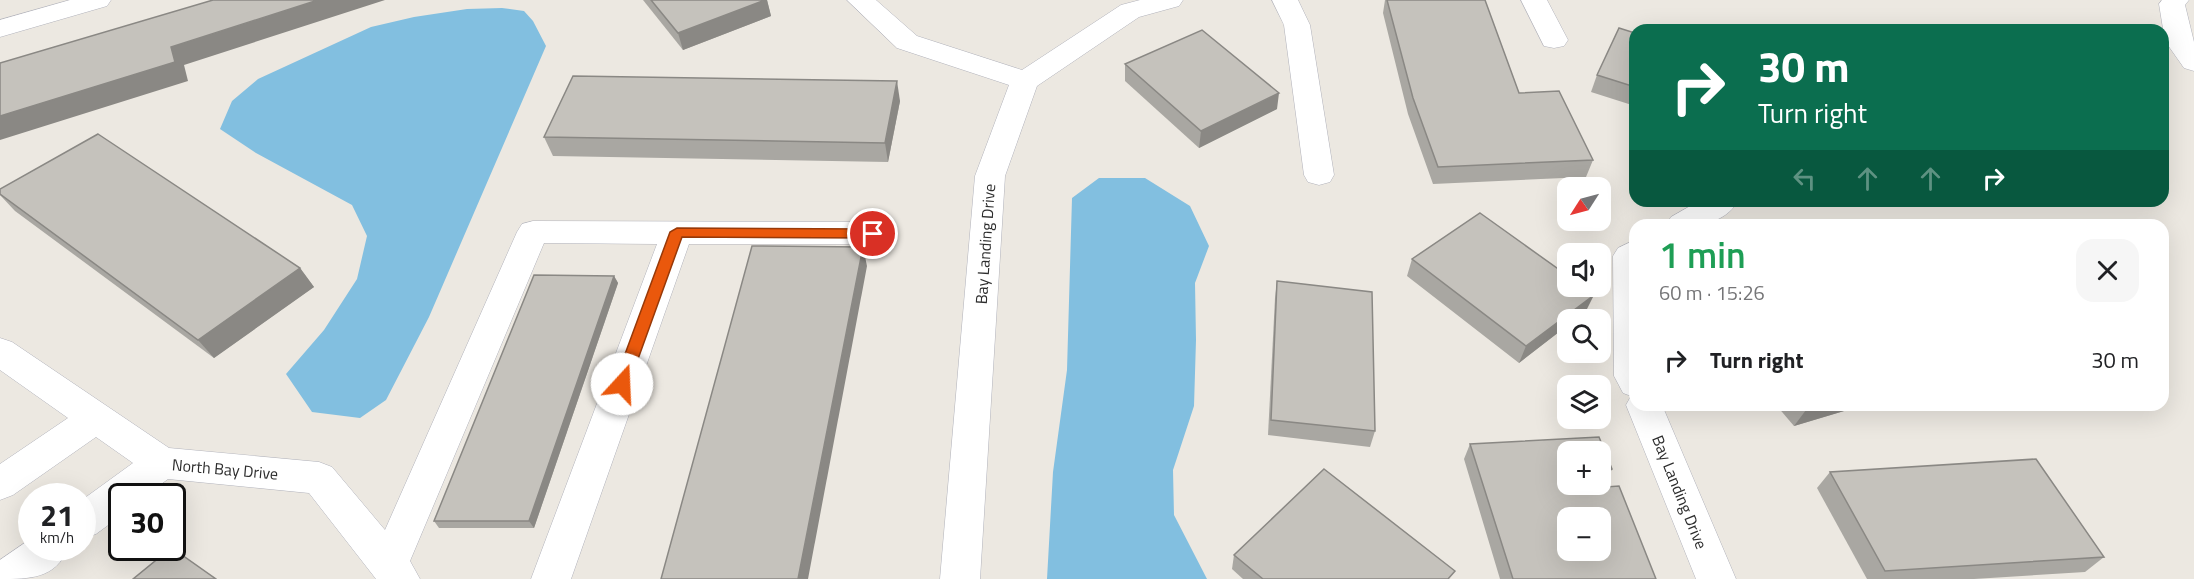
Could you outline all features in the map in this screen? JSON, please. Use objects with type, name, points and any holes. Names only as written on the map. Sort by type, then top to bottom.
[{"type":"street","points":[[0,29],[98,0]]},
{"type":"street","points":[[860,0],[907,42],[1025,81],[1130,11],[1170,0]]},
{"type":"street","points":[[1285,0],[1297,25],[1319,175]]},
{"type":"street","points":[[1534,0],[1554,40]]},
{"type":"street","points":[[2176,0],[2172,4],[2179,41],[2194,62]]},
{"type":"street","name":"Bay Landing Drive","points":[[960,579],[990,176],[1025,81]]},
{"type":"street","points":[[1692,219],[1713,207]]},
{"type":"street","points":[[394,572],[533,232],[873,234]]},
{"type":"street","points":[[551,579],[677,232]]},
{"type":"street","name":"North Bay Drive","points":[[2,356],[162,463],[319,478],[394,572]]},
{"type":"street","name":"Bay Landing Drive","points":[[1646,411],[1716,579]]},
{"type":"street","points":[[0,484],[96,418]]},
{"type":"street","points":[[96,512],[162,463]]},
{"type":"street","points":[[6,579],[31,561]]},
{"type":"water","points":[[502,8],[524,11],[533,21],[546,46],[429,317],[386,400],[360,418],[312,412],[286,374],[324,330],[357,279],[367,236],[352,205],[256,153],[220,129],[232,101],[258,79],[371,27],[414,17],[467,9]]},
{"type":"water","points":[[1099,178],[1145,178],[1190,206],[1209,246],[1195,283],[1194,406],[1173,470],[1174,515],[1207,579],[1047,579],[1053,472],[1067,370],[1072,198]]},
{"type":"building","points":[[213,0],[318,0],[171,47],[175,62],[0,116],[0,63]]},
{"type":"building","points":[[651,0],[765,0],[678,33]]},
{"type":"building","points":[[1387,0],[1485,0],[1519,93],[1559,91],[1593,160],[1438,167],[1413,98]]},
{"type":"building","points":[[1619,28],[1629,31],[1629,85],[1597,75]]},
{"type":"building","points":[[1202,30],[1279,93],[1201,131],[1125,64]]},
{"type":"building","points":[[573,76],[897,81],[885,143],[544,137]]},
{"type":"building","points":[[98,134],[300,268],[198,340],[0,194],[0,189]]},
{"type":"building","points":[[1480,213],[1557,268],[1557,297],[1591,297],[1575,309],[1557,309],[1557,323],[1526,346],[1412,259]]},
{"type":"building","points":[[752,246],[863,247],[798,579],[661,579]]},
{"type":"building","points":[[534,275],[614,276],[529,521],[434,521]]},
{"type":"building","points":[[1277,281],[1372,292],[1375,431],[1271,420]]},
{"type":"building","points":[[1599,437],[1601,441],[1557,441],[1557,495],[1611,495],[1611,487],[1619,486],[1656,579],[1513,579],[1470,444]]},
{"type":"building","points":[[2036,459],[2104,557],[1885,571],[1830,472]]},
{"type":"building","points":[[1324,469],[1455,571],[1448,579],[1263,579],[1234,555]]},
{"type":"building","points":[[186,558],[216,579],[133,579],[155,561],[186,561]]},
{"type":"route","points":[[622,384],[677,232],[873,234]]}]
